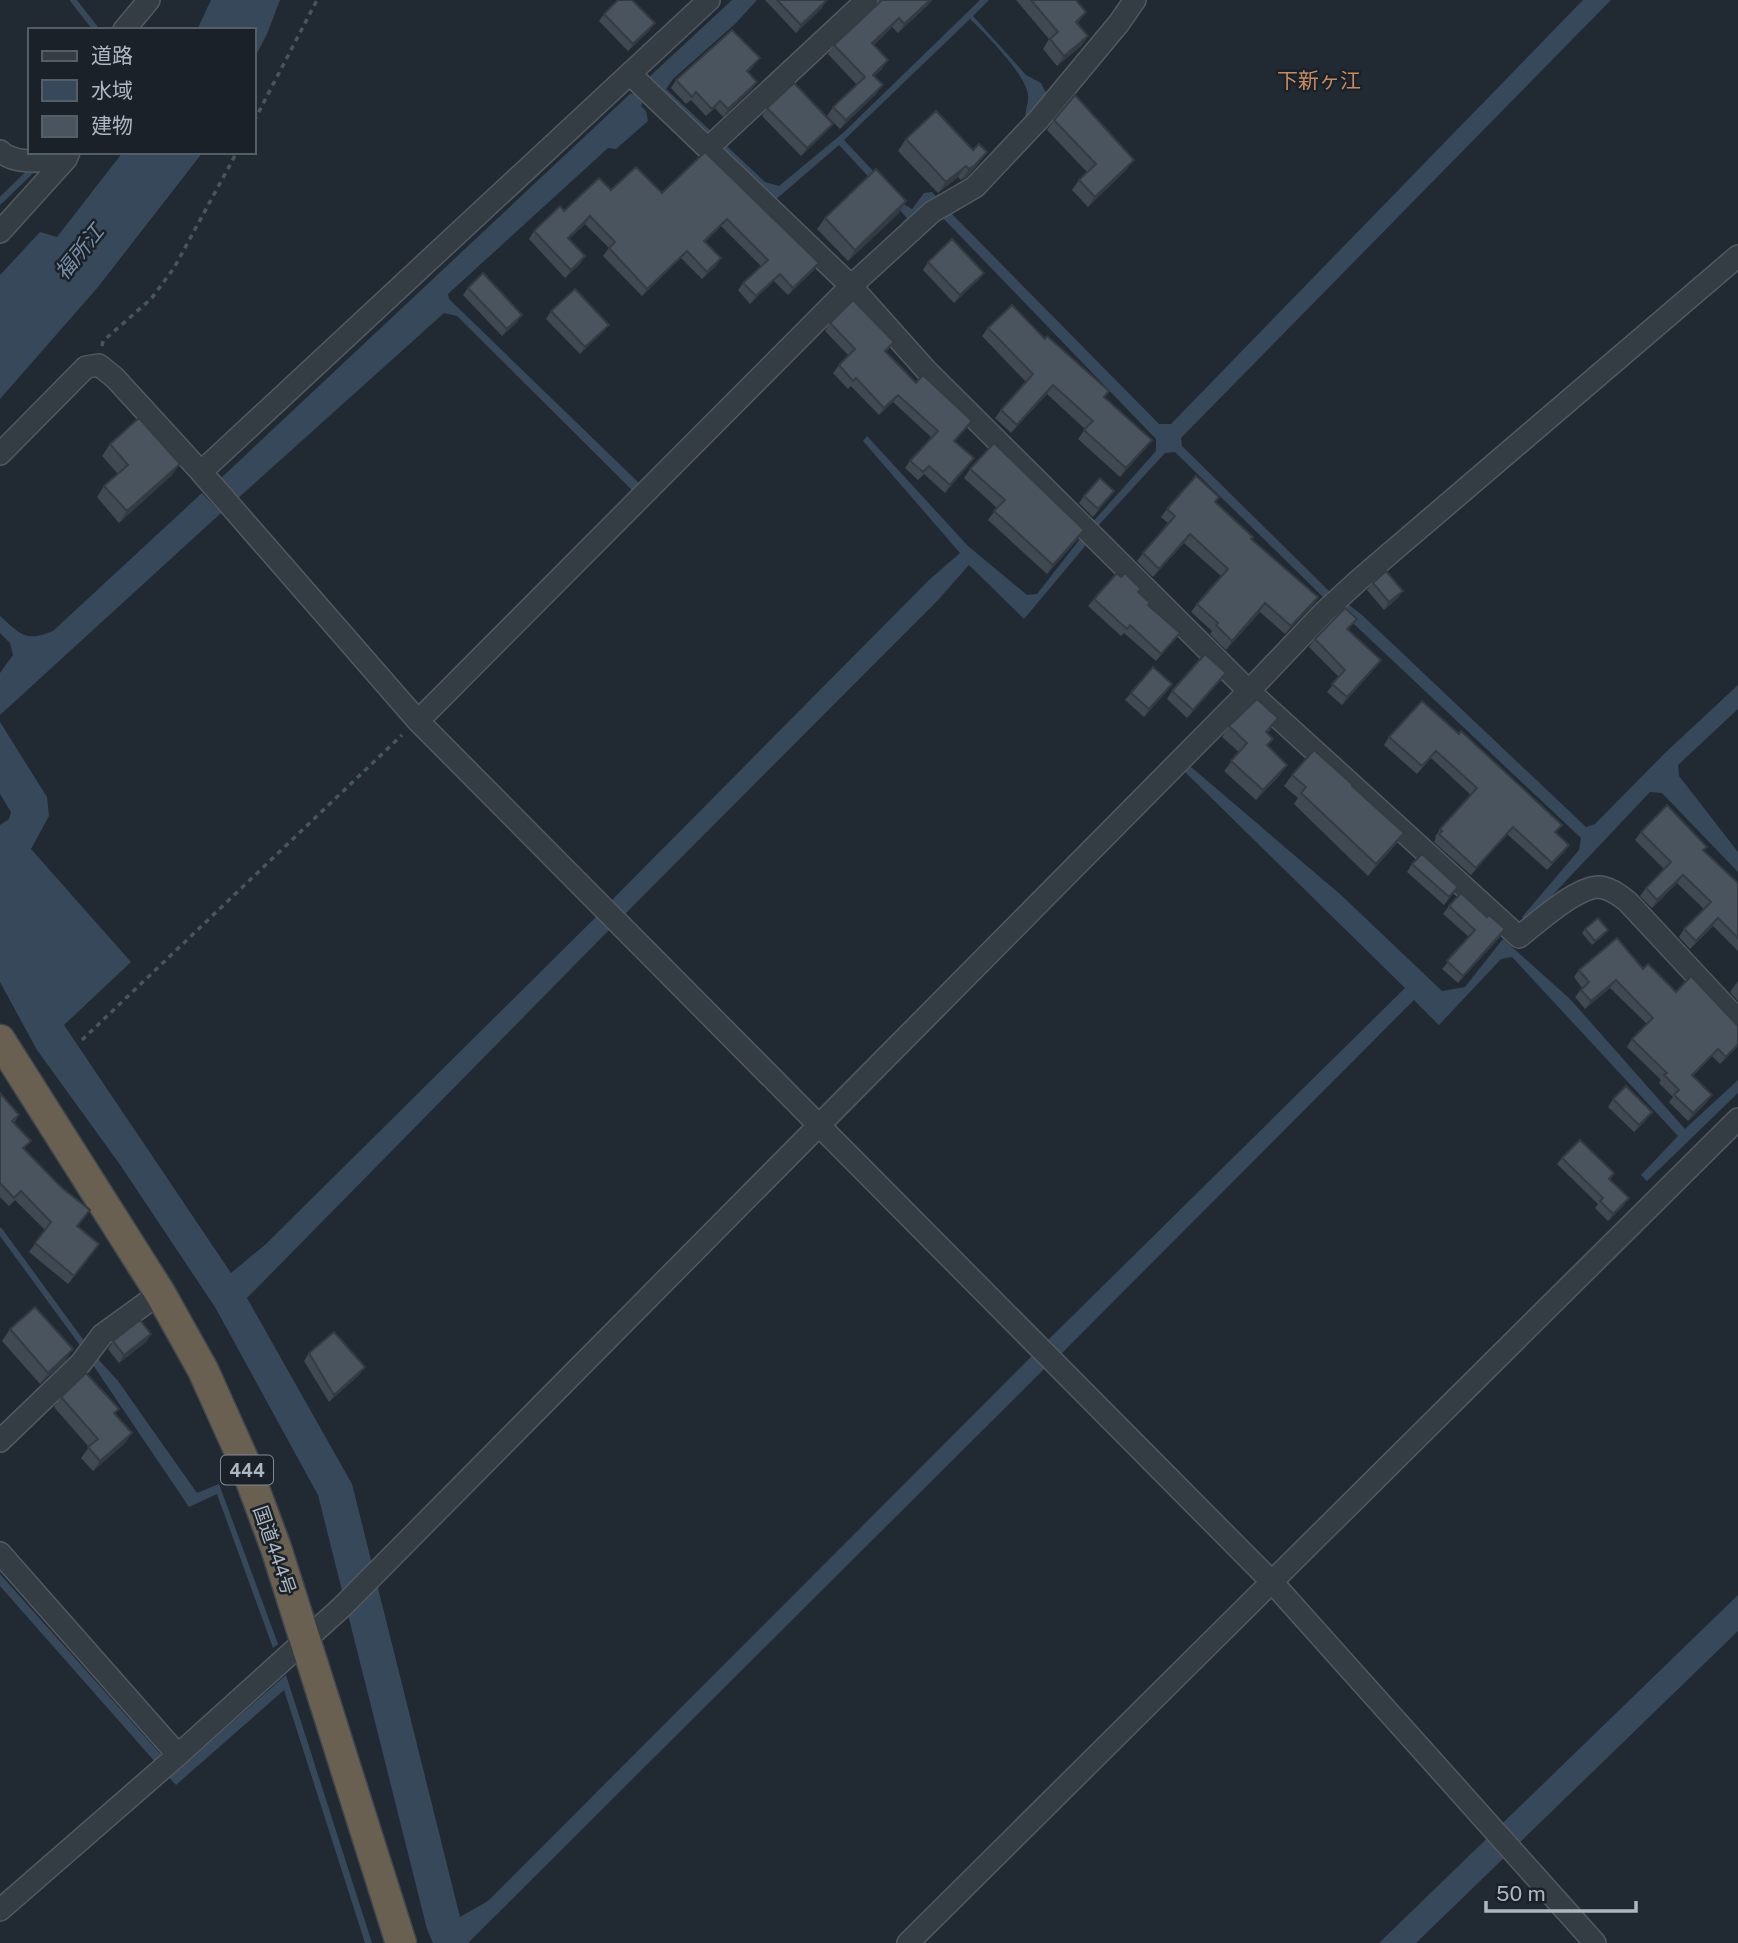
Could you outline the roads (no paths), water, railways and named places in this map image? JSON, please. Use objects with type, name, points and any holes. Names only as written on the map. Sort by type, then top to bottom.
[{"type":"highway","name":"国道444号","points":[[0,1040],[160,1293],[203,1370],[243,1459],[276,1548],[401,1943]]},
{"type":"street","points":[[126,28],[149,0]]},
{"type":"street","points":[[201,472],[709,0]]},
{"type":"street","points":[[708,148],[867,0]]},
{"type":"street","points":[[418,721],[851,286],[932,212],[975,187],[1040,118],[1135,0]]},
{"type":"street","points":[[630,74],[851,286],[927,371],[1250,691],[1519,937],[1579,894],[1598,887],[1615,892],[1627,901],[1738,1020]]},
{"type":"street","points":[[0,151],[8,159],[19,160],[67,156]]},
{"type":"street","points":[[0,232],[67,156]]},
{"type":"street","points":[[0,1910],[342,1607],[1250,691],[1325,611],[1738,256]]},
{"type":"street","points":[[0,454],[86,367],[99,365],[115,378],[201,472],[418,721],[1272,1582],[1595,1943]]},
{"type":"street","points":[[908,1943],[1738,1119]]},
{"type":"street","points":[[0,1441],[81,1363],[102,1335],[160,1293]]},
{"type":"street","points":[[0,1553],[178,1755]]},
{"type":"water","points":[[211,0],[280,0],[256,55],[256,28],[198,28]]},
{"type":"water","points":[[732,0],[757,0],[736,23],[673,79],[666,89],[765,182],[779,186],[843,133],[980,0],[989,0],[973,16],[1026,75],[1041,83],[1048,97],[1026,122],[1026,87],[1004,55],[970,19],[844,140],[905,205],[912,209],[924,193],[932,192],[939,199],[852,272],[907,218],[839,145],[774,201],[648,78]]},
{"type":"water","points":[[1583,0],[1611,0],[1181,438],[1182,446],[1332,594],[1325,599],[1175,452],[1165,453],[1096,528],[1091,524],[1156,451],[1156,439],[941,216],[948,210],[1159,424],[1171,424]]},
{"type":"water","points":[[639,92],[645,97],[641,106],[646,111],[648,121],[616,149],[608,148],[448,294],[449,299],[639,483],[633,491],[457,316],[444,313],[237,499],[220,479],[630,94]]},
{"type":"water","name":"福所江","points":[[121,154],[201,154],[98,287],[0,399],[0,275],[40,232],[57,237]]},
{"type":"water","points":[[867,436],[968,546],[1027,595],[1037,594],[1080,539],[1086,545],[1024,619],[969,565],[938,600],[624,915],[610,902],[929,580],[960,553],[863,441]]},
{"type":"water","points":[[202,493],[221,513],[0,715],[0,673],[13,655],[10,643],[0,633],[0,616],[24,635],[36,636],[53,631]]},
{"type":"water","points":[[1345,602],[1586,827],[1595,824],[1665,753],[1738,685],[1738,709],[1678,765],[1679,776],[1738,852],[1738,872],[1662,793],[1650,792],[1528,921],[1522,917],[1579,850],[1581,838],[1338,609]]},
{"type":"water","points":[[0,722],[47,797],[49,816],[31,849],[131,962],[64,1025],[231,1273],[266,1244],[599,914],[612,927],[247,1298],[352,1484],[460,1917],[488,1901],[1033,1355],[1045,1368],[468,1943],[433,1943],[427,1929],[318,1495],[215,1307],[121,1166],[37,1050],[0,982],[0,825],[9,819],[11,812],[0,794]]},
{"type":"water","points":[[1191,767],[1341,895],[1442,991],[1465,987],[1503,939],[1570,999],[1685,1129],[1738,1080],[1738,1093],[1647,1181],[1641,1175],[1678,1136],[1512,957],[1501,959],[1439,1025],[1414,1000],[1060,1355],[1046,1342],[1405,988],[1185,772]]},
{"type":"water","points":[[97,1358],[118,1381],[197,1493],[219,1484],[278,1644],[273,1648],[217,1494],[189,1507],[91,1362]]},
{"type":"water","points":[[0,1574],[163,1757],[156,1763],[0,1586]]},
{"type":"water","points":[[1738,1595],[1738,1631],[1416,1943],[1379,1943]]},
{"type":"water","points":[[286,1675],[372,1943],[365,1943],[284,1690],[176,1785],[166,1774],[172,1769],[176,1772]]},
{"type":"waterway","points":[[73,0],[95,28]]},
{"type":"waterway","points":[[0,201],[36,166]]},
{"type":"waterway","points":[[0,1231],[82,1343]]},
{"type":"district","name":"下新ヶ江","points":[[1319,80]]}]
